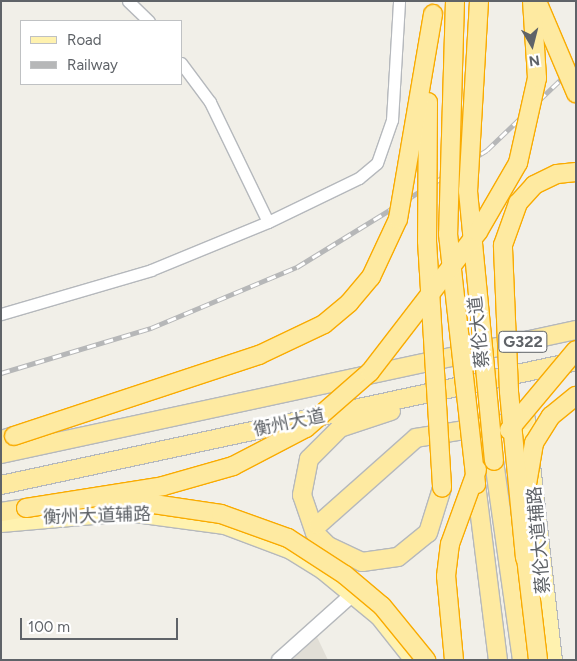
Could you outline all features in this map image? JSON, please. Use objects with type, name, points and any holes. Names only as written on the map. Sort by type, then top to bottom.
[{"type":"highway","name":"蔡伦大道","points":[[455,1],[448,234],[498,660]]},
{"type":"highway","name":"蔡伦大道","points":[[479,1],[468,191],[494,461],[522,660]]},
{"type":"highway","points":[[1,512],[163,486],[233,466],[306,428],[370,372],[478,232],[518,163],[537,78],[532,1]]},
{"type":"highway","points":[[538,1],[576,93]]},
{"type":"highway","points":[[8,438],[259,355],[324,324],[350,303],[371,277],[398,219],[434,7]]},
{"type":"highway","points":[[434,7],[428,240],[442,488],[428,533],[414,548],[381,562],[345,557],[328,546],[315,533],[302,495],[309,459],[340,428],[474,383]]},
{"type":"highway","points":[[538,660],[525,558],[509,391],[503,245],[518,203],[534,185],[576,172]]},
{"type":"highway","points":[[535,339],[576,322]]},
{"type":"highway","name":"衡州大道","points":[[1,454],[576,330]]},
{"type":"highway","points":[[454,660],[446,576],[461,507],[476,471],[576,350]]},
{"type":"highway","name":"衡州大道","points":[[1,485],[576,361]]},
{"type":"highway","points":[[525,558],[526,477],[534,443],[551,416],[576,396]]},
{"type":"highway","points":[[318,525],[416,438],[526,420]]},
{"type":"highway","points":[[26,508],[140,502],[221,514],[261,526],[345,575],[382,606],[426,660]]},
{"type":"main road","name":"蔡伦大道辅路","points":[[526,420],[552,660]]},
{"type":"main road","name":"衡州大道辅路","points":[[1,523],[98,512],[160,514],[225,525],[296,544],[356,595]]},
{"type":"main road","points":[[356,595],[414,660]]},
{"type":"street","points":[[128,1],[148,20]]},
{"type":"street","points":[[1,314],[93,290],[268,222],[359,178],[377,163],[392,120],[399,1]]},
{"type":"street","points":[[182,64],[210,102],[268,222]]},
{"type":"street","points":[[279,660],[356,595]]},
{"type":"street","points":[[286,660],[356,595]]},
{"type":"shaded area","points":[[317,637],[328,660],[292,660]]},
{"type":"railway","points":[[1,373],[151,328],[297,267],[487,150],[576,65]]}]
